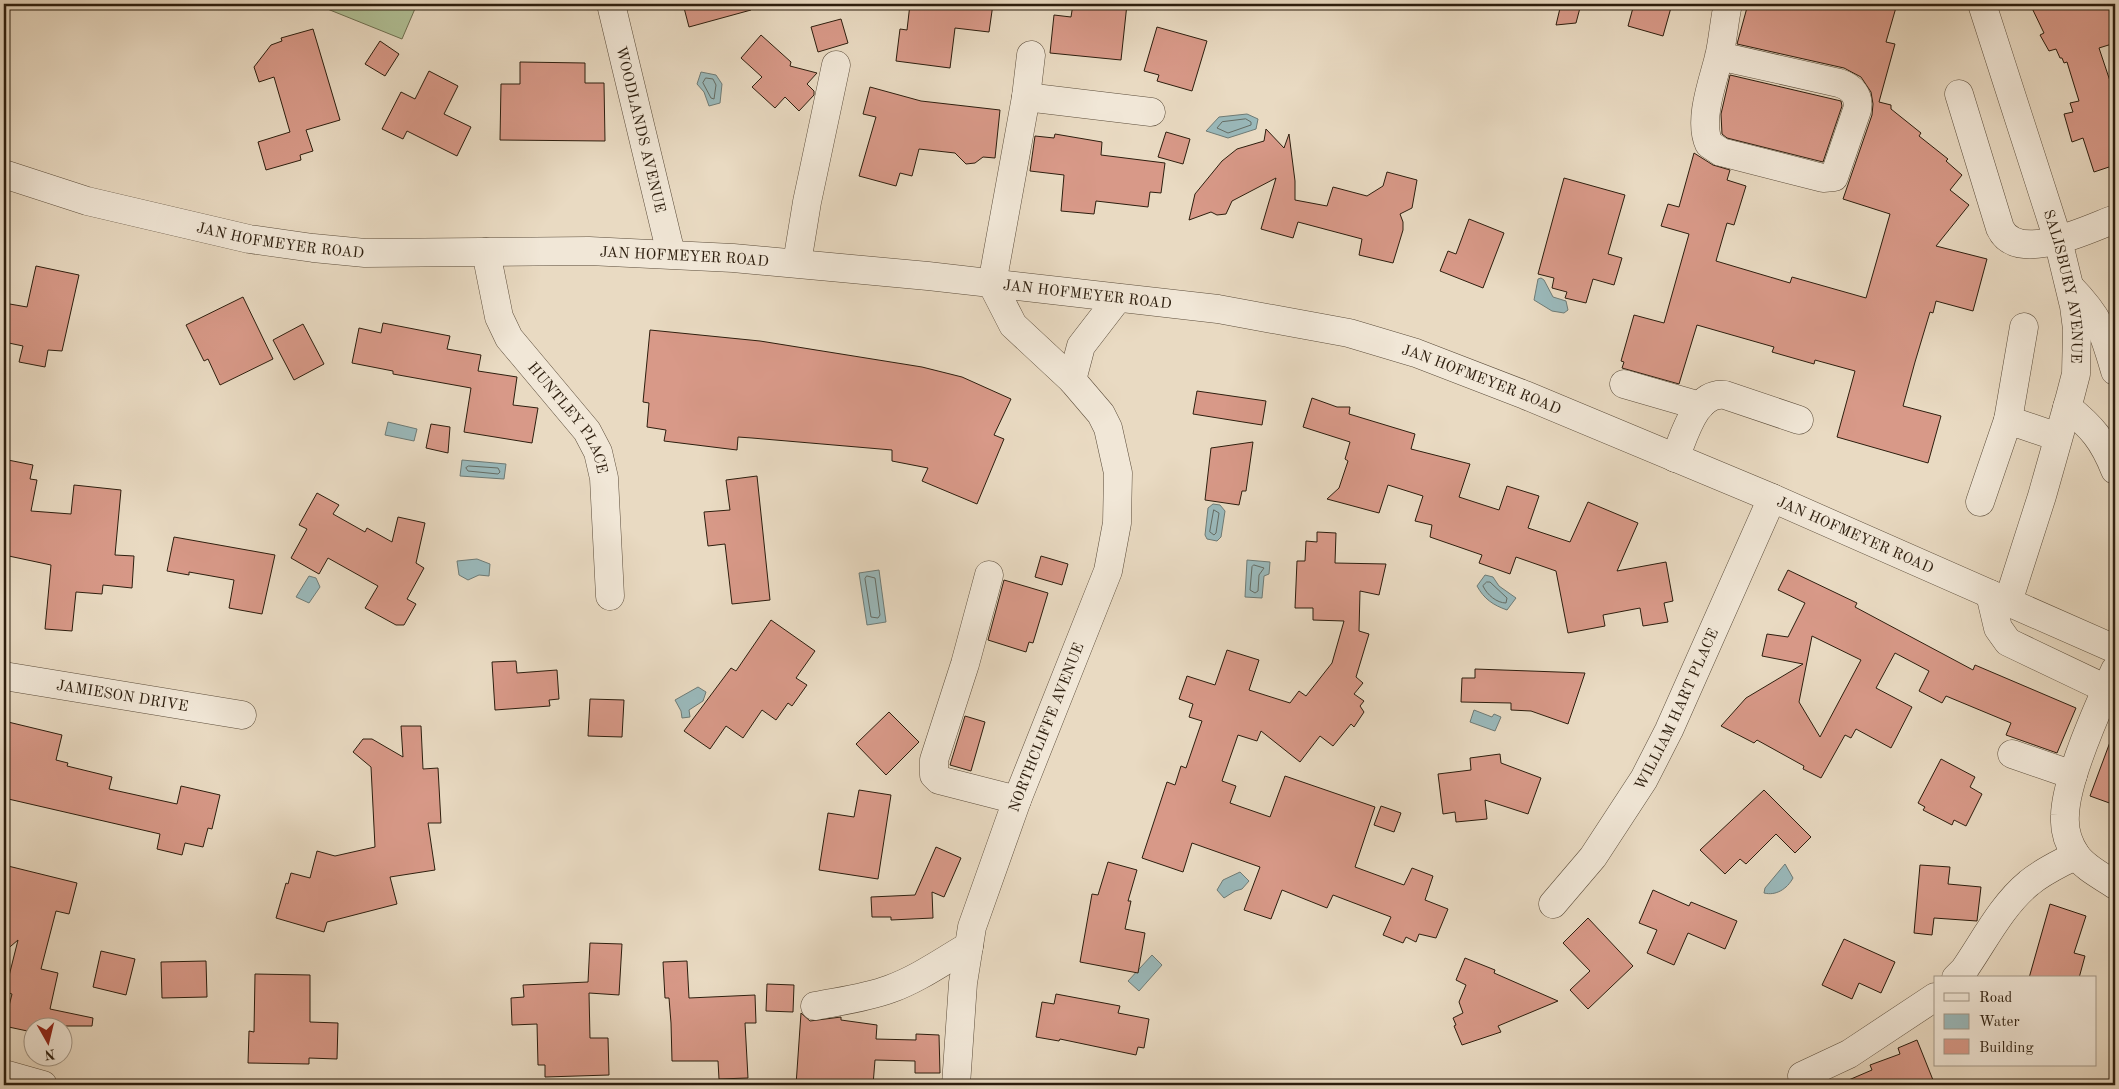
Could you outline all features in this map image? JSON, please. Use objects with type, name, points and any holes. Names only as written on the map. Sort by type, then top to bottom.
[{"type":"street","name":"WOODLANDS AVENUE","points":[[611,4],[671,254]]},
{"type":"street","points":[[1719,56],[1839,83],[1853,91],[1858,101],[1857,110],[1834,177],[1828,179],[1812,176],[1721,152],[1712,148],[1707,140],[1706,121],[1710,87],[1719,56],[1728,4]]},
{"type":"street","name":"SALISBURY AVENUE","points":[[1982,4],[2058,240],[2074,306],[2077,350],[2076,374],[2042,496],[1999,598]]},
{"type":"street","points":[[992,284],[1026,97],[1031,55]]},
{"type":"street","points":[[797,263],[809,194],[836,65]]},
{"type":"street","points":[[1959,94],[2002,232],[2010,241],[2024,244],[2058,240],[2115,219]]},
{"type":"street","points":[[1026,97],[1151,112]]},
{"type":"street","name":"JAN HOFMEYER ROAD","points":[[4,174],[87,200],[249,239],[366,253],[671,254],[797,263],[1218,309],[1349,333],[1416,353],[1468,372],[1772,498],[2115,650]]},
{"type":"street","name":"HUNTLEY PLACE","points":[[486,252],[495,299],[506,331],[515,345],[587,431],[598,452],[604,478],[610,596]]},
{"type":"street","name":"NORTHCLIFFE AVENUE","points":[[956,1085],[963,983],[969,946],[982,898],[1017,800],[1108,571],[1116,531],[1118,473],[1113,443],[1101,414],[1072,380],[1013,324],[992,284]]},
{"type":"street","points":[[2068,286],[2090,308],[2100,324],[2115,371]]},
{"type":"street","points":[[1072,380],[1081,346],[1118,298]]},
{"type":"street","points":[[1980,502],[2008,420],[2024,327]]},
{"type":"street","points":[[1624,384],[1700,406]]},
{"type":"street","points":[[1675,458],[1691,420],[1700,406],[1712,396],[1721,395],[1799,420]]},
{"type":"street","points":[[2067,408],[2091,427],[2101,439],[2115,470]]},
{"type":"street","points":[[2008,420],[2058,437]]},
{"type":"street","name":"WILLIAM HART PLACE","points":[[1553,904],[1593,857],[1644,779],[1670,730],[1772,498]]},
{"type":"street","points":[[989,575],[965,664],[938,744],[934,760],[934,775],[939,780],[1017,800]]},
{"type":"street","points":[[1999,598],[1998,628],[2008,642],[2112,684],[2073,775],[2065,814],[2066,830],[2076,855],[2083,863],[2115,885]]},
{"type":"street","name":"JAMIESON DRIVE","points":[[4,676],[242,715]]},
{"type":"street","points":[[2012,754],[2073,775]]},
{"type":"street","points":[[1958,976],[2021,890],[2037,877],[2076,855]]},
{"type":"street","points":[[815,1006],[854,999],[890,989],[919,976],[969,946]]},
{"type":"street","points":[[1802,1076],[1850,1054],[1934,998]]},
{"type":"street","points":[[4,1074],[43,1085]]},
{"type":"green space","points":[[315,4],[417,4],[402,39]]},
{"type":"water","points":[[701,72],[716,75],[722,84],[720,103],[709,106],[704,92],[697,84]]},
{"type":"water","points":[[1247,114],[1258,119],[1256,129],[1228,138],[1206,131],[1219,117]]},
{"type":"water","points":[[1541,278],[1553,297],[1566,301],[1568,310],[1564,313],[1552,311],[1534,300],[1538,279]]},
{"type":"water","points":[[388,422],[417,429],[414,441],[385,435]]},
{"type":"water","points":[[462,460],[506,464],[504,479],[460,476]]},
{"type":"water","points":[[1213,504],[1220,505],[1225,511],[1221,537],[1217,541],[1207,539],[1205,535],[1208,508]]},
{"type":"water","points":[[477,559],[490,564],[489,576],[479,575],[468,580],[459,575],[457,561]]},
{"type":"water","points":[[1247,560],[1270,562],[1269,574],[1264,576],[1262,598],[1245,597]]},
{"type":"water","points":[[879,570],[886,622],[867,625],[859,573]]},
{"type":"water","points":[[1485,575],[1493,577],[1499,586],[1516,598],[1507,610],[1489,601],[1480,591],[1477,586]]},
{"type":"water","points":[[309,576],[316,578],[320,587],[309,603],[296,597]]},
{"type":"water","points":[[698,687],[706,692],[703,701],[689,710],[690,717],[682,718],[681,711],[675,700]]},
{"type":"water","points":[[1474,710],[1492,717],[1494,714],[1501,717],[1495,731],[1470,722]]},
{"type":"water","points":[[1785,864],[1793,878],[1791,882],[1777,892],[1764,893],[1765,888]]},
{"type":"water","points":[[1240,872],[1249,881],[1242,889],[1224,898],[1217,890],[1223,880]]},
{"type":"water","points":[[1152,955],[1162,965],[1139,991],[1128,981]]},
{"type":"building","points":[[683,4],[750,4],[751,10],[689,27]]},
{"type":"building","points":[[910,4],[993,4],[989,32],[955,28],[950,68],[896,61],[900,29],[907,30]]},
{"type":"building","points":[[1073,4],[1127,4],[1121,60],[1050,53],[1054,15],[1071,17]]},
{"type":"building","points":[[1561,4],[1581,4],[1576,23],[1556,25]]},
{"type":"building","points":[[1634,4],[1672,4],[1663,36],[1628,26]]},
{"type":"building","points":[[1748,4],[1897,4],[1886,42],[1895,44],[1879,102],[1891,105],[1891,109],[1921,133],[1919,136],[1948,159],[1946,161],[1962,175],[1950,190],[1969,205],[1936,246],[1987,259],[1973,311],[1936,301],[1933,313],[1930,312],[1915,362],[1903,406],[1941,416],[1928,463],[1837,437],[1855,371],[1815,360],[1814,364],[1772,352],[1774,347],[1697,325],[1679,384],[1622,368],[1624,362],[1621,361],[1634,315],[1664,323],[1689,234],[1661,226],[1668,204],[1679,207],[1694,153],[1713,165],[1730,170],[1727,180],[1746,186],[1734,225],[1727,223],[1716,261],[1790,283],[1792,277],[1866,298],[1890,214],[1843,199],[1872,115],[1871,92],[1861,77],[1844,68],[1737,44]]},
{"type":"building","points":[[2030,4],[2115,4],[2115,43],[2099,48],[2115,96],[2115,165],[2094,172],[2083,138],[2072,142],[2064,114],[2073,112],[2070,103],[2079,101],[2067,62],[2064,63],[2056,49],[2049,51],[2040,35],[2044,33]]},
{"type":"building","points":[[841,19],[848,43],[818,52],[811,27]]},
{"type":"building","points":[[1157,27],[1207,41],[1192,91],[1157,81],[1159,75],[1144,71]]},
{"type":"building","points":[[313,29],[340,120],[306,130],[313,151],[300,155],[301,160],[266,170],[258,142],[290,132],[274,77],[259,82],[254,67],[271,45],[282,41],[281,38]]},
{"type":"building","points":[[761,35],[791,62],[790,66],[817,73],[807,84],[814,91],[814,95],[799,111],[785,97],[775,108],[752,87],[762,77],[741,58]]},
{"type":"building","points":[[380,41],[399,54],[385,76],[365,64]]},
{"type":"building","points":[[520,62],[585,63],[585,83],[604,83],[605,141],[500,140],[501,84],[520,84]]},
{"type":"building","points":[[429,71],[458,86],[444,114],[471,127],[457,156],[407,131],[403,139],[382,129],[401,92],[415,99]]},
{"type":"building","points":[[1730,75],[1841,101],[1842,106],[1823,162],[1727,138],[1722,134],[1721,114]]},
{"type":"building","points":[[870,87],[921,101],[1000,110],[995,158],[983,157],[975,163],[966,164],[955,153],[919,149],[912,176],[900,173],[896,186],[859,176],[876,117],[863,114]]},
{"type":"building","points":[[1266,129],[1284,148],[1289,134],[1295,181],[1295,200],[1327,206],[1333,187],[1367,196],[1383,186],[1387,172],[1417,180],[1412,208],[1400,214],[1403,230],[1393,263],[1359,255],[1362,239],[1298,222],[1293,238],[1261,229],[1276,178],[1232,201],[1226,214],[1217,215],[1211,212],[1189,220],[1195,194],[1222,161],[1237,149],[1264,141]]},
{"type":"building","points":[[1166,132],[1190,139],[1183,164],[1158,157]]},
{"type":"building","points":[[1055,134],[1102,142],[1101,155],[1165,163],[1161,193],[1150,192],[1148,207],[1096,201],[1094,214],[1061,211],[1064,175],[1030,171],[1035,136],[1054,138]]},
{"type":"building","points":[[1564,178],[1625,195],[1608,254],[1622,258],[1614,285],[1593,279],[1586,303],[1565,298],[1567,292],[1552,288],[1554,278],[1538,274]]},
{"type":"building","points":[[1469,219],[1504,233],[1483,288],[1440,271],[1448,251],[1456,254]]},
{"type":"building","points":[[36,266],[79,275],[62,351],[48,350],[45,367],[19,362],[23,346],[4,342],[4,303],[27,307]]},
{"type":"building","points":[[243,297],[273,359],[220,385],[208,359],[204,361],[186,325]]},
{"type":"building","points":[[383,323],[450,336],[447,349],[481,355],[478,371],[517,377],[513,405],[538,408],[532,443],[464,432],[471,388],[393,374],[393,371],[352,363],[359,328],[381,333]]},
{"type":"building","points":[[303,324],[324,364],[294,380],[273,340]]},
{"type":"building","points":[[650,330],[760,341],[922,367],[962,377],[1011,399],[994,435],[1004,439],[977,504],[922,481],[928,468],[892,461],[892,450],[738,437],[737,450],[664,441],[666,430],[647,427],[649,403],[643,402]]},
{"type":"building","points":[[1197,391],[1266,401],[1262,425],[1193,414]]},
{"type":"building","points":[[1312,398],[1337,407],[1350,407],[1349,414],[1415,434],[1411,449],[1470,464],[1459,497],[1499,510],[1507,486],[1539,496],[1528,528],[1570,542],[1588,502],[1638,523],[1617,571],[1666,562],[1673,601],[1664,603],[1668,622],[1643,626],[1640,608],[1603,615],[1605,626],[1568,633],[1556,571],[1516,557],[1510,574],[1479,563],[1482,555],[1430,537],[1432,525],[1415,521],[1423,496],[1388,485],[1379,513],[1327,499],[1339,488],[1348,461],[1345,459],[1350,442],[1303,427]]},
{"type":"building","points":[[431,424],[450,427],[448,453],[426,448]]},
{"type":"building","points":[[1253,442],[1246,491],[1242,491],[1239,505],[1205,500],[1211,448]]},
{"type":"building","points":[[8,460],[33,465],[30,479],[37,480],[31,511],[71,514],[74,485],[121,490],[115,555],[134,556],[132,588],[103,585],[102,594],[76,592],[72,631],[45,629],[51,565],[4,555],[4,483]]},
{"type":"building","points":[[757,476],[770,600],[732,604],[725,544],[708,546],[704,512],[730,510],[726,480]]},
{"type":"building","points":[[317,493],[339,505],[333,514],[365,532],[367,528],[392,542],[398,517],[425,523],[416,563],[424,568],[407,599],[416,604],[404,625],[396,625],[365,608],[378,586],[328,558],[319,574],[291,558],[307,529],[299,525]]},
{"type":"building","points":[[1317,532],[1336,533],[1335,563],[1386,564],[1379,595],[1360,591],[1359,631],[1369,634],[1356,677],[1363,683],[1354,694],[1364,701],[1360,706],[1364,712],[1354,727],[1351,724],[1333,746],[1320,736],[1300,762],[1261,731],[1257,741],[1238,735],[1222,781],[1236,786],[1230,803],[1270,817],[1285,776],[1375,807],[1355,867],[1404,885],[1412,868],[1433,876],[1425,900],[1448,909],[1436,938],[1419,934],[1416,942],[1406,937],[1403,943],[1383,935],[1391,917],[1333,895],[1327,908],[1282,890],[1271,919],[1244,910],[1260,867],[1192,843],[1183,872],[1142,858],[1167,782],[1175,785],[1181,766],[1186,768],[1202,721],[1189,717],[1193,704],[1179,699],[1187,676],[1215,685],[1227,650],[1259,660],[1249,690],[1290,703],[1299,691],[1306,696],[1332,663],[1344,621],[1313,620],[1313,608],[1295,608],[1297,561],[1305,561],[1306,541],[1317,542]]},
{"type":"building","points":[[174,537],[275,555],[262,614],[229,608],[234,580],[189,572],[189,575],[167,571]]},
{"type":"building","points":[[1041,556],[1068,564],[1062,585],[1035,577]]},
{"type":"building","points":[[1788,570],[1857,603],[1855,607],[1973,670],[1975,665],[2076,708],[2057,753],[2006,735],[2011,723],[1946,696],[1942,703],[1919,691],[1929,671],[1895,653],[1876,688],[1912,707],[1891,748],[1856,729],[1851,738],[1845,735],[1821,778],[1803,769],[1804,766],[1757,740],[1754,743],[1721,726],[1746,698],[1803,664],[1762,656],[1767,634],[1788,637],[1805,603],[1778,590]],"holes":[[[1812,636],[1861,660],[1820,737],[1799,702]]]},
{"type":"building","points":[[1004,580],[1048,593],[1033,643],[1029,642],[1026,652],[988,640]]},
{"type":"building","points":[[771,620],[815,651],[796,678],[807,685],[792,706],[788,703],[776,720],[762,710],[743,738],[726,726],[710,749],[684,731],[731,668],[736,671]]},
{"type":"building","points":[[516,661],[517,673],[557,670],[559,699],[549,700],[550,706],[495,710],[492,662]]},
{"type":"building","points":[[1475,669],[1585,673],[1568,724],[1531,711],[1511,710],[1511,703],[1461,702],[1462,678],[1475,678]]},
{"type":"building","points":[[590,699],[624,700],[622,737],[588,736]]},
{"type":"building","points":[[889,712],[919,742],[886,775],[856,744]]},
{"type":"building","points":[[965,716],[985,722],[971,771],[950,765]]},
{"type":"building","points":[[4,721],[62,735],[56,760],[68,763],[67,766],[112,777],[109,789],[177,804],[181,786],[220,795],[212,829],[208,828],[203,847],[185,843],[182,855],[157,849],[160,834],[4,798]]},
{"type":"building","points":[[401,726],[421,726],[423,769],[438,768],[441,823],[428,823],[435,870],[390,877],[397,904],[327,922],[324,932],[276,918],[286,883],[288,884],[291,873],[310,878],[317,851],[335,856],[375,847],[371,767],[353,752],[363,739],[372,739],[403,757]]},
{"type":"building","points":[[2113,734],[2115,734],[2115,805],[2090,796]]},
{"type":"building","points":[[1500,754],[1501,763],[1541,778],[1528,814],[1485,800],[1487,819],[1456,822],[1455,812],[1443,814],[1438,774],[1471,770],[1470,758]]},
{"type":"building","points":[[1941,759],[1975,777],[1970,787],[1982,794],[1966,826],[1954,820],[1952,825],[1923,810],[1925,807],[1918,803]]},
{"type":"building","points":[[859,790],[891,795],[878,879],[819,870],[828,813],[854,817]]},
{"type":"building","points":[[1764,790],[1811,837],[1795,853],[1776,834],[1746,864],[1740,859],[1725,874],[1700,850]]},
{"type":"building","points":[[1381,806],[1401,813],[1394,832],[1374,825]]},
{"type":"building","points":[[936,847],[961,858],[944,897],[932,892],[933,918],[891,920],[891,917],[872,917],[871,897],[915,895]]},
{"type":"building","points":[[1108,862],[1137,870],[1128,901],[1131,901],[1125,929],[1145,933],[1138,973],[1080,962],[1092,894],[1098,895]]},
{"type":"building","points":[[4,865],[77,883],[69,914],[56,911],[41,969],[58,973],[50,1009],[93,1018],[92,1026],[72,1026],[72,1016],[22,1016],[22,1030],[4,1026],[12,994],[5,992],[18,940],[4,952]]},
{"type":"building","points":[[1920,865],[1950,867],[1948,884],[1981,887],[1977,921],[1934,918],[1932,935],[1914,933]]},
{"type":"building","points":[[1653,890],[1689,906],[1691,902],[1737,921],[1725,949],[1688,933],[1674,965],[1647,953],[1657,930],[1639,923]]},
{"type":"building","points":[[2050,904],[2086,916],[2074,953],[2085,956],[2080,976],[2030,976]]},
{"type":"building","points":[[1588,918],[1633,966],[1588,1009],[1570,990],[1590,971],[1563,943]]},
{"type":"building","points":[[1844,939],[1895,962],[1881,993],[1859,983],[1852,999],[1822,985]]},
{"type":"building","points":[[590,943],[622,944],[619,995],[589,993],[590,1038],[608,1038],[609,1075],[545,1077],[545,1065],[538,1065],[537,1024],[512,1025],[511,998],[524,997],[523,985],[588,982]]},
{"type":"building","points":[[101,951],[135,959],[126,995],[93,987]]},
{"type":"building","points":[[1465,958],[1495,970],[1494,973],[1558,1001],[1498,1026],[1501,1032],[1462,1045],[1454,1026],[1456,1025],[1453,1018],[1463,1013],[1459,1002],[1466,985],[1456,980]]},
{"type":"building","points":[[206,961],[207,997],[162,998],[161,962]]},
{"type":"building","points":[[687,961],[689,998],[755,995],[756,1023],[745,1023],[748,1078],[719,1079],[718,1061],[672,1061],[669,998],[665,998],[663,962]]},
{"type":"building","points":[[255,974],[310,975],[310,1022],[338,1023],[337,1059],[309,1058],[309,1064],[248,1063],[249,1031],[254,1032]]},
{"type":"building","points":[[767,984],[794,985],[793,1012],[766,1011]]},
{"type":"building","points":[[1056,994],[1120,1006],[1118,1013],[1149,1019],[1144,1048],[1138,1047],[1136,1055],[1060,1039],[1059,1041],[1036,1037],[1042,1002],[1054,1004]]},
{"type":"building","points":[[801,1013],[810,1021],[841,1017],[841,1020],[877,1025],[876,1039],[916,1040],[916,1034],[939,1035],[940,1073],[915,1073],[915,1061],[875,1060],[873,1085],[796,1085]]},
{"type":"building","points":[[1917,1040],[1935,1085],[1837,1085],[1872,1070],[1870,1065],[1900,1054],[1898,1048]]}]
